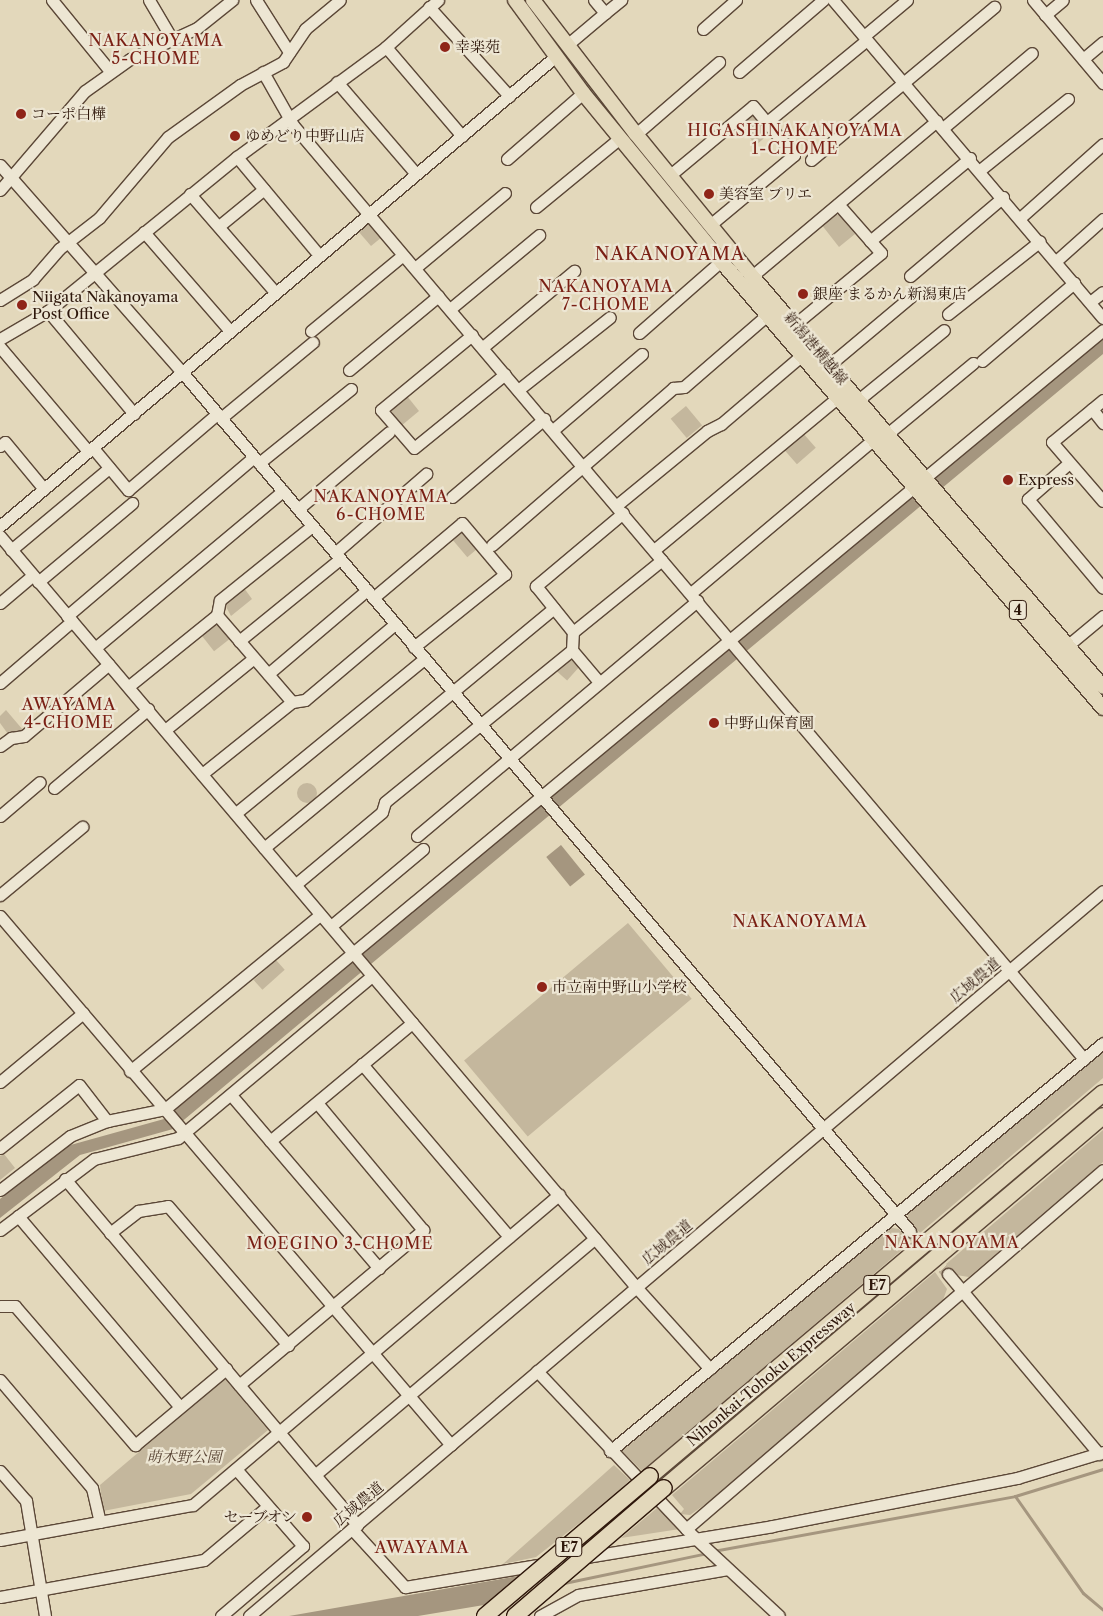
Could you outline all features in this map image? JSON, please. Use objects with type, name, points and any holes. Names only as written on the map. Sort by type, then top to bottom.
[{"type":"highway","name":"Nihonkai-Tohoku Expressway","points":[[485,1616],[1103,1093]]},
{"type":"highway","name":"Nihonkai-Tohoku Expressway","points":[[515,1616],[1103,1116]]},
{"type":"main road","name":"新潟港横越線","points":[[515,0],[583,93],[721,261],[837,398],[879,438],[1103,708]]},
{"type":"main road","name":"新潟港横越線","points":[[533,0],[636,134],[857,401],[879,438]]},
{"type":"main road","name":"新潟港横越線","points":[[937,506],[1103,687]]},
{"type":"street","points":[[52,0],[110,71]]},
{"type":"street","points":[[149,0],[172,39]]},
{"type":"street","points":[[0,190],[78,98],[110,71],[196,28],[232,0]]},
{"type":"street","points":[[256,0],[289,52]]},
{"type":"street","points":[[0,300],[33,279],[67,242],[99,218],[168,137],[264,72],[283,62],[311,23],[340,0]]},
{"type":"street","points":[[594,0],[605,13]]},
{"type":"street","points":[[567,45],[621,0]]},
{"type":"street","points":[[703,29],[736,0]]},
{"type":"street","points":[[739,72],[823,0]]},
{"type":"street","points":[[833,0],[970,158],[1103,318]]},
{"type":"street","points":[[767,122],[866,38],[907,0]]},
{"type":"street","points":[[1033,0],[1103,84]]},
{"type":"street","points":[[1046,15],[1063,0]]},
{"type":"street","points":[[0,339],[48,311],[237,157],[386,47],[434,4],[509,96]]},
{"type":"street","points":[[811,160],[994,7]]},
{"type":"street","points":[[1083,59],[1103,42]]},
{"type":"street","points":[[386,47],[462,136]]},
{"type":"street","points":[[752,276],[838,204],[1032,53]]},
{"type":"street","points":[[0,526],[556,56]]},
{"type":"street","points":[[636,134],[719,62]]},
{"type":"street","points":[[264,72],[288,118],[518,390],[584,465],[662,560],[1084,1058]]},
{"type":"street","points":[[337,82],[416,174]]},
{"type":"street","points":[[507,159],[583,93]]},
{"type":"street","points":[[980,170],[1068,99]]},
{"type":"street","points":[[670,176],[753,106],[794,155],[710,225]]},
{"type":"street","points":[[536,207],[620,138]]},
{"type":"street","points":[[1020,218],[1103,144]]},
{"type":"street","points":[[237,157],[319,255]]},
{"type":"street","points":[[870,241],[970,158]]},
{"type":"street","points":[[0,165],[182,372],[822,1130],[910,1231]]},
{"type":"street","points":[[219,226],[264,189]]},
{"type":"street","points":[[415,268],[505,193]]},
{"type":"street","points":[[190,194],[275,292]]},
{"type":"street","points":[[910,276],[1003,198]]},
{"type":"street","points":[[794,325],[881,253],[838,204]]},
{"type":"street","points":[[1056,261],[1103,220]]},
{"type":"street","points":[[144,232],[230,331]]},
{"type":"street","points":[[450,309],[539,235]]},
{"type":"street","points":[[948,314],[1040,241]]},
{"type":"street","points":[[0,347],[90,450],[128,490],[219,416],[403,255]]},
{"type":"street","points":[[639,333],[721,261]]},
{"type":"street","points":[[483,347],[574,271]]},
{"type":"street","points":[[417,836],[599,682],[694,597],[879,438],[1074,283]]},
{"type":"street","points":[[1090,302],[1103,292]]},
{"type":"street","points":[[828,366],[915,293]]},
{"type":"street","points":[[349,370],[438,296]]},
{"type":"street","points":[[48,311],[134,414]]},
{"type":"street","points":[[492,545],[673,388],[684,386],[767,315]]},
{"type":"street","points":[[518,390],[610,317]]},
{"type":"street","points":[[857,401],[944,330]]},
{"type":"street","points":[[0,1190],[59,1143],[107,1121],[167,1111],[544,799],[1103,330]]},
{"type":"street","points":[[472,335],[382,410],[414,448],[505,374]]},
{"type":"street","points":[[553,430],[642,354]]},
{"type":"street","points":[[599,682],[572,650],[573,632],[536,586],[707,431],[721,424],[802,355]]},
{"type":"street","points":[[0,683],[70,618],[257,460],[350,389]]},
{"type":"street","points":[[654,550],[837,398]]},
{"type":"street","points":[[1101,495],[1052,442],[1103,400]]},
{"type":"street","points":[[1092,409],[1103,422]]},
{"type":"street","points":[[452,497],[544,419]]},
{"type":"street","points":[[298,509],[388,432]]},
{"type":"street","points":[[0,446],[5,442],[44,489]]},
{"type":"street","points":[[1070,463],[1028,499],[1103,588]]},
{"type":"street","points":[[11,550],[109,468]]},
{"type":"street","points":[[240,641],[338,556],[426,474]]},
{"type":"street","points":[[95,648],[283,491]]},
{"type":"street","points":[[0,603],[36,578],[132,503]]},
{"type":"street","points":[[268,674],[462,523],[505,574],[414,647]]},
{"type":"street","points":[[129,686],[217,615],[220,600],[312,526]]},
{"type":"street","points":[[0,536],[129,686],[636,1288],[710,1369]]},
{"type":"street","points":[[573,632],[662,560]]},
{"type":"street","points":[[264,848],[554,608]]},
{"type":"street","points":[[217,615],[292,702]]},
{"type":"street","points":[[1067,646],[1103,616]]},
{"type":"street","points":[[202,774],[292,702],[305,700],[395,624]]},
{"type":"street","points":[[296,884],[382,812],[385,802],[572,650]]},
{"type":"street","points":[[165,730],[254,658]]},
{"type":"street","points":[[236,813],[424,659]]},
{"type":"street","points":[[0,746],[11,738],[24,736],[109,664]]},
{"type":"street","points":[[54,788],[148,709]]},
{"type":"street","points":[[0,816],[40,782]]},
{"type":"street","points":[[0,895],[82,827]]},
{"type":"street","points":[[331,926],[423,849]]},
{"type":"street","name":"広域農道","points":[[249,1616],[1103,891]]},
{"type":"street","points":[[130,1071],[320,915]]},
{"type":"street","points":[[0,916],[332,1308],[451,1445]]},
{"type":"street","points":[[0,1230],[64,1179],[94,1159],[165,1144],[231,1094],[370,973]]},
{"type":"street","points":[[0,1082],[83,1013]]},
{"type":"street","points":[[270,1140],[412,1023]]},
{"type":"street","points":[[610,1451],[1103,1043]]},
{"type":"street","points":[[362,1064],[509,1237]]},
{"type":"street","points":[[0,1148],[79,1084],[107,1121]]},
{"type":"street","points":[[231,1094],[379,1268]]},
{"type":"street","points":[[239,1385],[423,1230],[317,1103]]},
{"type":"street","points":[[693,1536],[961,1291],[1103,1170]]},
{"type":"street","points":[[64,1179],[316,1474],[355,1527],[404,1587],[693,1536],[772,1526],[1016,1478],[1101,1453],[948,1274]]},
{"type":"street","points":[[0,1540],[193,1505],[558,1194]]},
{"type":"street","points":[[110,1233],[138,1211],[168,1206],[288,1345]]},
{"type":"street","points":[[18,1216],[180,1407]]},
{"type":"street","points":[[316,1474],[595,1238]]},
{"type":"street","points":[[0,1306],[15,1306],[134,1445],[226,1369]]},
{"type":"street","points":[[537,1371],[610,1451],[693,1536],[779,1616]]},
{"type":"street","points":[[0,1380],[92,1488],[100,1522]]},
{"type":"street","points":[[221,1616],[303,1546],[267,1507],[236,1469]]},
{"type":"street","points":[[0,1471],[26,1501],[46,1616]]},
{"type":"street","points":[[0,1597],[204,1560],[267,1507]]},
{"type":"street","points":[[540,1616],[578,1595],[726,1566]]},
{"type":"green space","points":[[749,115],[754,115],[770,133],[756,145],[738,124]]},
{"type":"green space","points":[[833,215],[840,215],[855,234],[839,247],[821,224]]},
{"type":"green space","points":[[367,223],[382,237],[371,246],[358,231]]},
{"type":"green space","points":[[407,396],[419,411],[401,426],[391,410]]},
{"type":"green space","points":[[686,406],[702,425],[687,438],[671,419]]},
{"type":"green space","points":[[802,432],[816,448],[797,464],[783,448]]},
{"type":"green space","points":[[464,530],[479,548],[467,557],[453,540]]},
{"type":"green space","points":[[244,588],[252,599],[231,616],[224,603]]},
{"type":"green space","points":[[218,619],[232,637],[214,651],[200,633]]},
{"type":"green space","points":[[568,657],[579,667],[567,680],[556,670]]},
{"type":"green space","points":[[6,710],[23,730],[8,734],[0,723],[0,716]]},
{"type":"green space","points":[[307,783],[314,786],[317,793],[314,800],[307,803],[300,800],[297,793],[300,786]]},
{"type":"green space","points":[[628,923],[692,999],[528,1136],[464,1061]]},
{"type":"green space","points":[[276,960],[285,970],[262,990],[254,980]]},
{"type":"green space","points":[[1103,1049],[1103,1078],[920,1233],[908,1220],[908,1211]]},
{"type":"green space","points":[[1103,1130],[1103,1162],[969,1277],[956,1275],[946,1264]]},
{"type":"green space","points":[[4,1154],[15,1168],[0,1180],[0,1156]]},
{"type":"green space","points":[[888,1227],[899,1229],[910,1243],[642,1471],[622,1451]]},
{"type":"green space","points":[[935,1272],[947,1289],[943,1300],[714,1498],[690,1515],[680,1514],[684,1509],[672,1495]]},
{"type":"green space","name":"萌木野公園","points":[[225,1379],[268,1430],[191,1494],[103,1511],[100,1485]]},
{"type":"green space","points":[[614,1465],[630,1480],[609,1500],[536,1557],[503,1564]]},
{"type":"green space","points":[[657,1508],[680,1529],[621,1538]]},
{"type":"shaded area","points":[[1103,337],[1103,354],[173,1129],[80,1155],[0,1218],[0,1199],[67,1146],[164,1119]]},
{"type":"shaded area","points":[[561,845],[585,875],[570,886],[546,857]]},
{"type":"shaded area","points":[[518,1576],[484,1605],[418,1616],[289,1616]]},
{"type":"waterway","points":[[713,1551],[1015,1496],[1103,1469]]},
{"type":"waterway","points":[[1015,1496],[1083,1593],[1103,1610]]},
{"type":"waterway","points":[[564,1583],[707,1553]]},
{"type":"tunnel","points":[[910,1231],[948,1274]]},
{"type":"place","name":"幸楽苑","points":[[445,47]]},
{"type":"place","name":"コーポ白樺","points":[[21,114]]},
{"type":"place","name":"ゆめどり中野山店","points":[[235,136]]},
{"type":"place","name":"美容室 プリエ","points":[[709,194]]},
{"type":"place","name":"銀座 まるかん新潟東店","points":[[803,294]]},
{"type":"place","name":"Niigata Nakanoyama Post Office","points":[[22,305]]},
{"type":"place","name":"Express","points":[[1008,480]]},
{"type":"place","name":"中野山保育園","points":[[714,723]]},
{"type":"place","name":"市立南中野山小学校","points":[[542,987]]},
{"type":"place","name":"セーブオン","points":[[307,1517]]},
{"type":"district","name":"NAKANOYAMA 5-CHOME","points":[[156,49]]},
{"type":"district","name":"HIGASHINAKANOYAMA 1-CHOME","points":[[795,139]]},
{"type":"district","name":"NAKANOYAMA","points":[[670,254]]},
{"type":"district","name":"NAKANOYAMA 7-CHOME","points":[[606,295]]},
{"type":"district","name":"NAKANOYAMA 6-CHOME","points":[[381,505]]},
{"type":"district","name":"AWAYAMA 4-CHOME","points":[[69,713]]},
{"type":"district","name":"NAKANOYAMA","points":[[800,921]]},
{"type":"district","name":"NAKANOYAMA","points":[[952,1242]]},
{"type":"district","name":"MOEGINO 3-CHOME","points":[[340,1243]]},
{"type":"district","name":"AWAYAMA","points":[[422,1547]]}]
